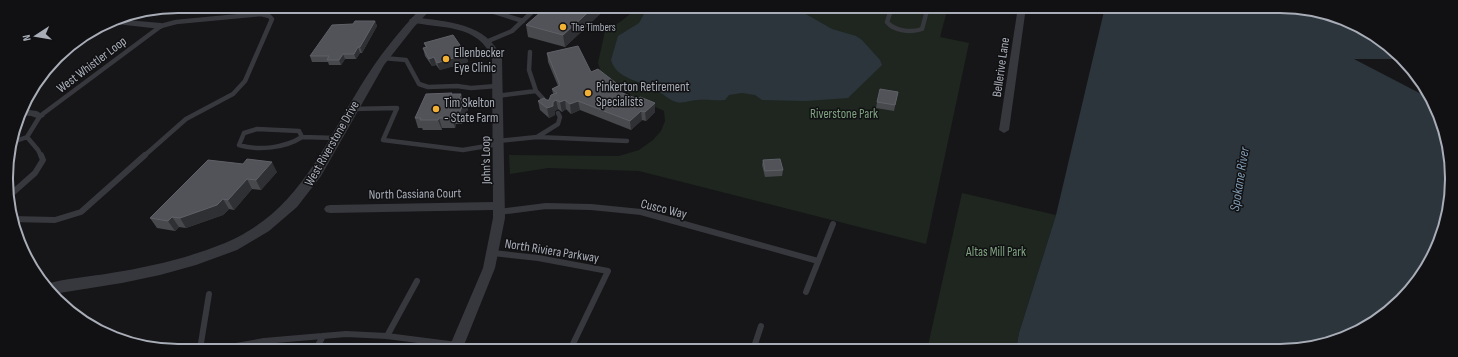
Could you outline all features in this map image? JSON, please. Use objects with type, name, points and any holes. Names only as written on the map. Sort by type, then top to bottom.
[{"type":"street","name":"West Riverstone Drive","points":[[54,288],[148,273],[173,267],[222,251],[246,239],[285,210],[302,194],[315,174],[352,108],[383,58],[413,20],[421,13]]},
{"type":"street","name":"Bellerive Lane","points":[[1004,130],[1021,13]]},
{"type":"street","name":"John's Loop","points":[[413,20],[455,26],[477,34],[491,46],[497,59],[500,209],[489,268],[457,344]]},
{"type":"street","points":[[124,22],[161,26]]},
{"type":"street","points":[[27,113],[40,116]]},
{"type":"street","name":"North Cassiana Court","points":[[330,209],[500,209]]},
{"type":"lane","points":[[496,13],[523,22]]},
{"type":"lane","points":[[486,42],[512,31],[531,13]]},
{"type":"lane","points":[[890,13],[887,22],[891,27],[914,32],[922,29],[926,13]]},
{"type":"lane","points":[[18,219],[67,219],[81,212],[186,119],[233,94],[245,81],[272,18],[261,14],[176,22],[161,26]]},
{"type":"lane","name":"West Whistler Loop","points":[[27,137],[40,116],[161,26]]},
{"type":"lane","points":[[530,52],[530,70],[536,91],[549,106]]},
{"type":"lane","points":[[383,58],[406,60],[419,84],[423,86],[458,86],[497,91],[536,91]]},
{"type":"lane","points":[[352,108],[397,108],[383,140],[463,150],[498,142],[537,137],[627,141]]},
{"type":"lane","points":[[537,137],[558,124],[560,117],[558,113]]},
{"type":"lane","points":[[302,137],[299,131],[257,130],[246,132],[240,138],[239,145],[245,147],[286,146],[294,143],[302,137],[336,138]]},
{"type":"lane","points":[[13,192],[35,173],[43,160],[38,150],[27,137],[18,140]]},
{"type":"lane","name":"Cusco Way","points":[[500,209],[546,206],[591,207],[641,212],[818,261]]},
{"type":"lane","points":[[806,292],[833,224]]},
{"type":"lane","name":"North Riviera Parkway","points":[[493,253],[538,258],[608,271],[573,344]]},
{"type":"lane","points":[[387,336],[417,281]]},
{"type":"lane","points":[[201,344],[208,294]]},
{"type":"lane","points":[[755,344],[761,326]]},
{"type":"lane","points":[[253,344],[346,334],[387,336],[437,344]]},
{"type":"lane","points":[[319,344],[323,336]]},
{"type":"green space","name":"Riverstone Park","points":[[631,13],[946,13],[940,37],[969,43],[926,244],[639,171],[548,168],[510,174],[509,155],[619,156],[639,150],[653,140],[661,131],[665,121],[664,111],[635,98],[601,72],[598,63],[605,31]]},
{"type":"green space","name":"Altas Mill Park","points":[[962,193],[1056,215],[1019,333],[1017,344],[928,344]]},
{"type":"water","points":[[804,13],[832,29],[856,36],[862,40],[880,60],[882,65],[848,98],[806,101],[762,100],[755,95],[742,93],[729,95],[725,100],[694,100],[682,103],[676,102],[655,89],[623,75],[614,66],[611,60],[618,36],[639,23],[644,14]]},
{"type":"water","name":"Spokane River","points":[[1104,13],[1290,13],[1312,16],[1353,30],[1380,47],[1395,59],[1354,59],[1422,94],[1436,125],[1444,157],[1445,189],[1442,211],[1428,252],[1411,279],[1397,296],[1362,322],[1333,335],[1301,343],[1017,344],[1019,333],[1056,215]]},
{"type":"building","points":[[540,13],[587,13],[563,35],[526,25]]},
{"type":"building","points":[[355,21],[375,21],[360,47],[358,47],[354,54],[343,54],[339,60],[327,60],[329,56],[310,56],[332,25],[353,24]]},
{"type":"building","name":"Ellenbecker Eye Clinic","points":[[453,35],[466,54],[437,63],[434,57],[429,59],[423,48],[427,47],[424,43]]},
{"type":"building","name":"Pinkerton Retirement Specialists","points":[[578,46],[591,72],[598,69],[616,83],[607,87],[638,99],[640,97],[655,103],[645,112],[641,111],[630,121],[578,101],[570,104],[565,100],[560,102],[556,100],[553,102],[553,106],[547,108],[538,101],[544,98],[549,100],[551,95],[557,93],[552,89],[560,85],[547,53]]},
{"type":"building","points":[[880,89],[898,92],[895,105],[877,102]]},
{"type":"building","points":[[452,93],[451,94],[461,94],[459,98],[465,99],[459,114],[453,114],[452,118],[439,118],[438,120],[420,120],[421,118],[415,118],[426,94]]},
{"type":"building","points":[[247,159],[272,162],[256,180],[247,179],[228,200],[223,199],[217,205],[180,218],[172,217],[168,221],[150,218],[208,160],[243,164]]},
{"type":"building","points":[[780,159],[783,170],[765,171],[763,160]]},
{"type":"place","name":"The Timbers","points":[[563,27]]},
{"type":"place","name":"Ellenbecker Eye Clinic","points":[[446,59]]},
{"type":"place","name":"Pinkerton Retirement Specialists","points":[[588,93]]},
{"type":"place","name":"Tim Skelton - State Farm","points":[[436,109]]}]
